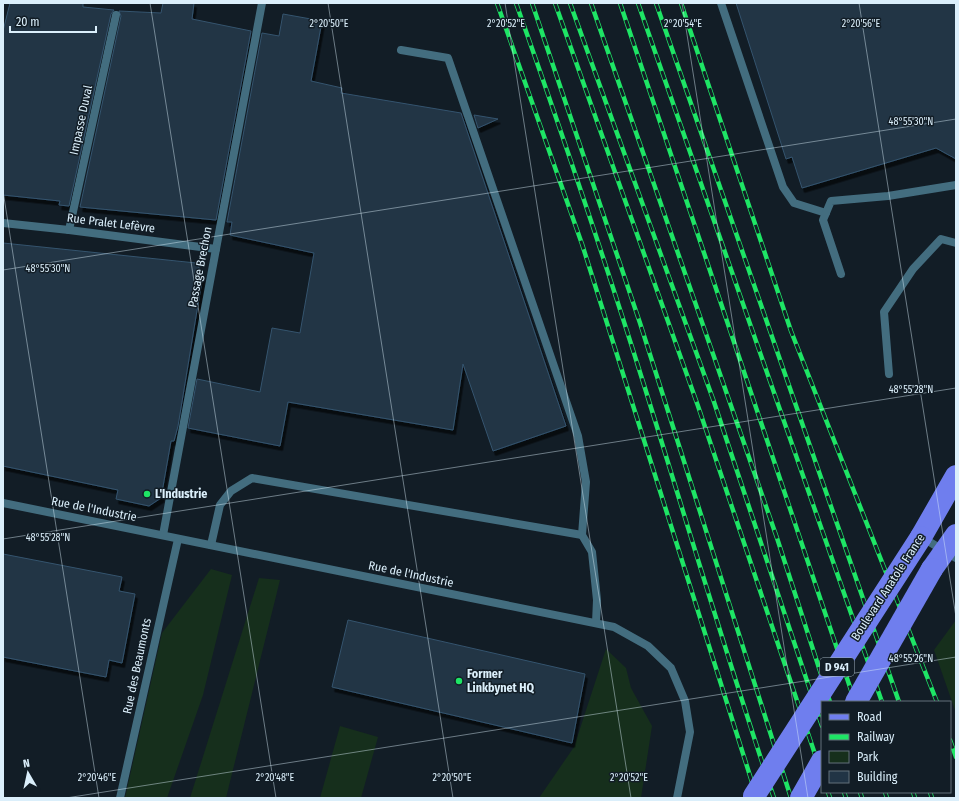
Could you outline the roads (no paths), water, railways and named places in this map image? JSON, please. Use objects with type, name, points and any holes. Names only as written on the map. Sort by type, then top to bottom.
[{"type":"main road","name":"Boulevard Anatole France","points":[[753,797],[921,537],[956,476]]},
{"type":"main road","name":"D 941","points":[[857,701],[932,569],[953,548]]},
{"type":"main road","points":[[801,798],[821,763]]},
{"type":"street","name":"Passage Brechon","points":[[163,535],[262,3]]},
{"type":"street","points":[[721,3],[783,188],[794,203],[826,213]]},
{"type":"street","name":"Impasse Duval","points":[[69,230],[116,15]]},
{"type":"street","points":[[401,50],[448,58],[578,436],[586,482],[582,535],[592,552],[597,600],[596,623]]},
{"type":"street","points":[[841,274],[822,220],[831,201],[888,196],[956,185]]},
{"type":"street","name":"Rue Pralet Lefèvre","points":[[3,223],[216,249]]},
{"type":"street","points":[[889,374],[884,312],[913,268],[941,239],[956,243]]},
{"type":"street","points":[[211,545],[220,504],[231,491],[252,478],[582,535]]},
{"type":"street","name":"Rue de l'Industrie","points":[[3,503],[614,627],[648,646],[670,668],[685,701],[690,732],[676,798]]},
{"type":"street","points":[[921,537],[953,548]]},
{"type":"street","name":"Rue des Beaumonts","points":[[120,798],[178,539]]},
{"type":"railway","points":[[497,3],[582,244],[757,798]]},
{"type":"railway","points":[[516,3],[566,146],[613,289],[724,644],[774,798]]},
{"type":"railway","points":[[532,3],[640,323],[791,798]]},
{"type":"railway","points":[[555,3],[698,406],[821,772]]},
{"type":"railway","points":[[570,3],[713,399],[821,723]]},
{"type":"railway","points":[[591,3],[777,538],[830,701]]},
{"type":"railway","points":[[620,3],[855,701]]},
{"type":"railway","points":[[638,3],[882,701]]},
{"type":"railway","points":[[656,3],[899,701]]},
{"type":"railway","points":[[681,3],[791,331],[937,701]]},
{"type":"railway","points":[[951,743],[956,757]]},
{"type":"railway","points":[[828,793],[830,798]]},
{"type":"railway","points":[[844,793],[846,798]]},
{"type":"railway","points":[[860,793],[862,798]]},
{"type":"railway","points":[[885,793],[887,798]]},
{"type":"railway","points":[[913,793],[915,798]]},
{"type":"railway","points":[[930,793],[932,798]]},
{"type":"place","name":"L'Industrie","points":[[147,494]]},
{"type":"place","name":"Former Linkbynet HQ","points":[[459,681]]}]
